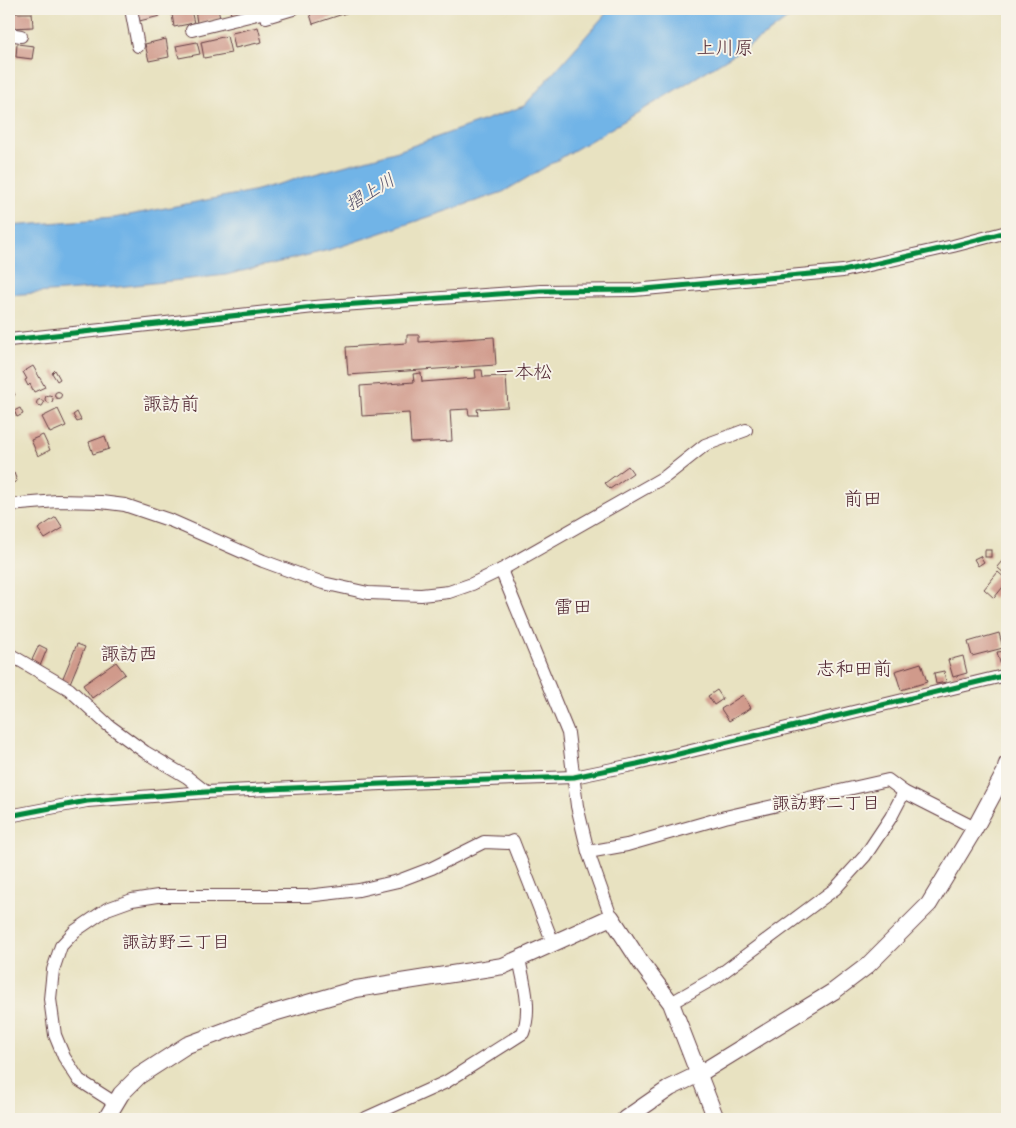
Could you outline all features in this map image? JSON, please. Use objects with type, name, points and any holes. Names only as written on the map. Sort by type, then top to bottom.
[{"type":"street","points":[[131,9],[138,46]]},
{"type":"street","points":[[192,30],[265,11],[266,17],[292,9]]},
{"type":"street","points":[[9,340],[314,307],[541,291],[634,290],[842,271],[1007,232]]},
{"type":"street","points":[[9,505],[57,501],[101,502],[125,505],[172,521],[263,561],[315,580],[348,590],[368,593],[421,595],[449,592],[472,584],[501,570],[666,476],[705,445],[746,430]]},
{"type":"street","points":[[501,570],[568,733],[578,806],[588,852],[611,917],[641,963],[671,1003],[716,1119]]},
{"type":"street","points":[[9,654],[69,689],[108,725],[145,752],[187,777],[206,792]]},
{"type":"street","points":[[9,816],[87,801],[206,792],[404,782],[574,777],[637,764],[1007,675]]},
{"type":"street","points":[[625,1119],[670,1088],[699,1074],[834,991],[867,966],[929,904],[974,828],[1005,772],[1007,764]]},
{"type":"street","points":[[588,852],[627,845],[725,817],[888,780],[904,792],[974,828]]},
{"type":"street","points":[[671,1003],[718,976],[835,889],[865,856],[891,817],[904,792]]},
{"type":"street","points":[[115,1103],[79,1080],[64,1057],[55,1035],[50,999],[53,970],[61,946],[75,931],[107,909],[115,906],[132,900],[158,896],[307,896],[359,890],[398,881],[432,868],[484,842],[508,843],[513,841],[553,943]]},
{"type":"street","points":[[106,1119],[121,1094],[139,1076],[187,1045],[270,1014],[356,989],[503,966],[611,917]]},
{"type":"street","points":[[364,1119],[446,1082],[523,1033],[527,1023],[527,999],[519,959]]},
{"type":"water","name":"摺上川","points":[[610,9],[801,9],[770,32],[503,192],[333,249],[226,275],[117,287],[9,295],[9,226],[114,218],[253,191],[398,151],[524,106]]},
{"type":"building","points":[[158,9],[160,16],[135,22],[133,13]]},
{"type":"building","points":[[218,9],[220,18],[197,23],[195,10]]},
{"type":"building","points":[[230,9],[256,9],[231,15]]},
{"type":"building","points":[[318,9],[348,9],[349,12],[313,24],[309,11]]},
{"type":"building","points":[[191,10],[194,23],[174,27],[172,14]]},
{"type":"building","points":[[11,13],[32,13],[33,27],[11,28]]},
{"type":"building","points":[[258,27],[262,42],[235,48],[232,33]]},
{"type":"building","points":[[227,36],[231,53],[204,58],[201,42]]},
{"type":"building","points":[[166,39],[169,57],[149,61],[145,44]]},
{"type":"building","points":[[197,42],[200,54],[179,58],[176,46]]},
{"type":"building","points":[[17,44],[34,46],[32,59],[16,57]]},
{"type":"building","points":[[407,335],[419,335],[419,342],[494,337],[496,365],[348,375],[346,347],[407,343]]},
{"type":"building","points":[[33,366],[45,387],[34,392],[30,384],[28,386],[23,372]]},
{"type":"building","points":[[55,370],[60,379],[57,381],[52,373]]},
{"type":"building","points":[[475,370],[482,370],[483,377],[506,376],[508,407],[477,409],[478,415],[469,415],[468,409],[450,410],[452,441],[411,443],[409,413],[362,416],[360,386],[414,382],[413,374],[421,373],[422,382],[476,378]]},
{"type":"building","points":[[9,383],[15,395],[9,398]]},
{"type":"building","points":[[58,391],[62,395],[58,399],[54,395]]},
{"type":"building","points":[[49,395],[53,399],[49,403],[45,399]]},
{"type":"building","points":[[40,399],[44,403],[40,407],[36,403]]},
{"type":"building","points":[[20,408],[23,414],[17,417],[14,411]]},
{"type":"building","points":[[58,409],[66,426],[50,433],[42,417]]},
{"type":"building","points":[[77,412],[81,420],[77,422],[73,415]]},
{"type":"building","points":[[43,435],[50,450],[38,456],[31,440]]},
{"type":"building","points":[[105,436],[109,449],[93,454],[89,442]]},
{"type":"building","points":[[628,466],[633,473],[610,489],[605,483]]},
{"type":"building","points":[[14,473],[17,481],[11,484],[9,475]]},
{"type":"building","points":[[56,517],[63,528],[45,539],[38,529]]},
{"type":"building","points":[[985,550],[991,550],[991,557],[985,557]]},
{"type":"building","points":[[1007,555],[1007,576],[997,567]]},
{"type":"building","points":[[980,556],[984,562],[978,566],[974,559]]},
{"type":"building","points":[[998,572],[1007,582],[994,598],[984,589]]},
{"type":"building","points":[[999,633],[1003,648],[972,656],[968,642]]},
{"type":"building","points":[[77,644],[85,647],[70,683],[62,680]]},
{"type":"building","points":[[39,645],[47,649],[40,666],[31,662]]},
{"type":"building","points":[[1006,651],[1007,664],[1001,666],[997,652]]},
{"type":"building","points":[[963,656],[967,673],[953,677],[948,660]]},
{"type":"building","points":[[116,662],[125,674],[92,698],[83,685]]},
{"type":"building","points":[[921,663],[927,682],[901,690],[895,671]]},
{"type":"building","points":[[944,671],[946,682],[936,684],[934,673]]},
{"type":"building","points":[[717,690],[723,699],[714,705],[708,696]]},
{"type":"building","points":[[743,695],[751,708],[729,721],[721,709]]},
{"type":"cycle path","points":[[9,340],[314,307],[541,291],[634,290],[843,271],[1007,232]]},
{"type":"cycle path","points":[[9,816],[87,801],[206,792],[574,777],[637,764],[1007,675]]},
{"type":"district","name":"上川原","points":[[725,47]]},
{"type":"district","name":"一本松","points":[[524,371]]},
{"type":"district","name":"諏訪前","points":[[171,403]]},
{"type":"district","name":"前田","points":[[863,498]]},
{"type":"district","name":"雷田","points":[[573,606]]},
{"type":"district","name":"諏訪西","points":[[129,653]]},
{"type":"district","name":"志和田前","points":[[854,668]]},
{"type":"district","name":"諏訪野二丁目","points":[[826,803]]},
{"type":"district","name":"諏訪野三丁目","points":[[176,942]]}]
